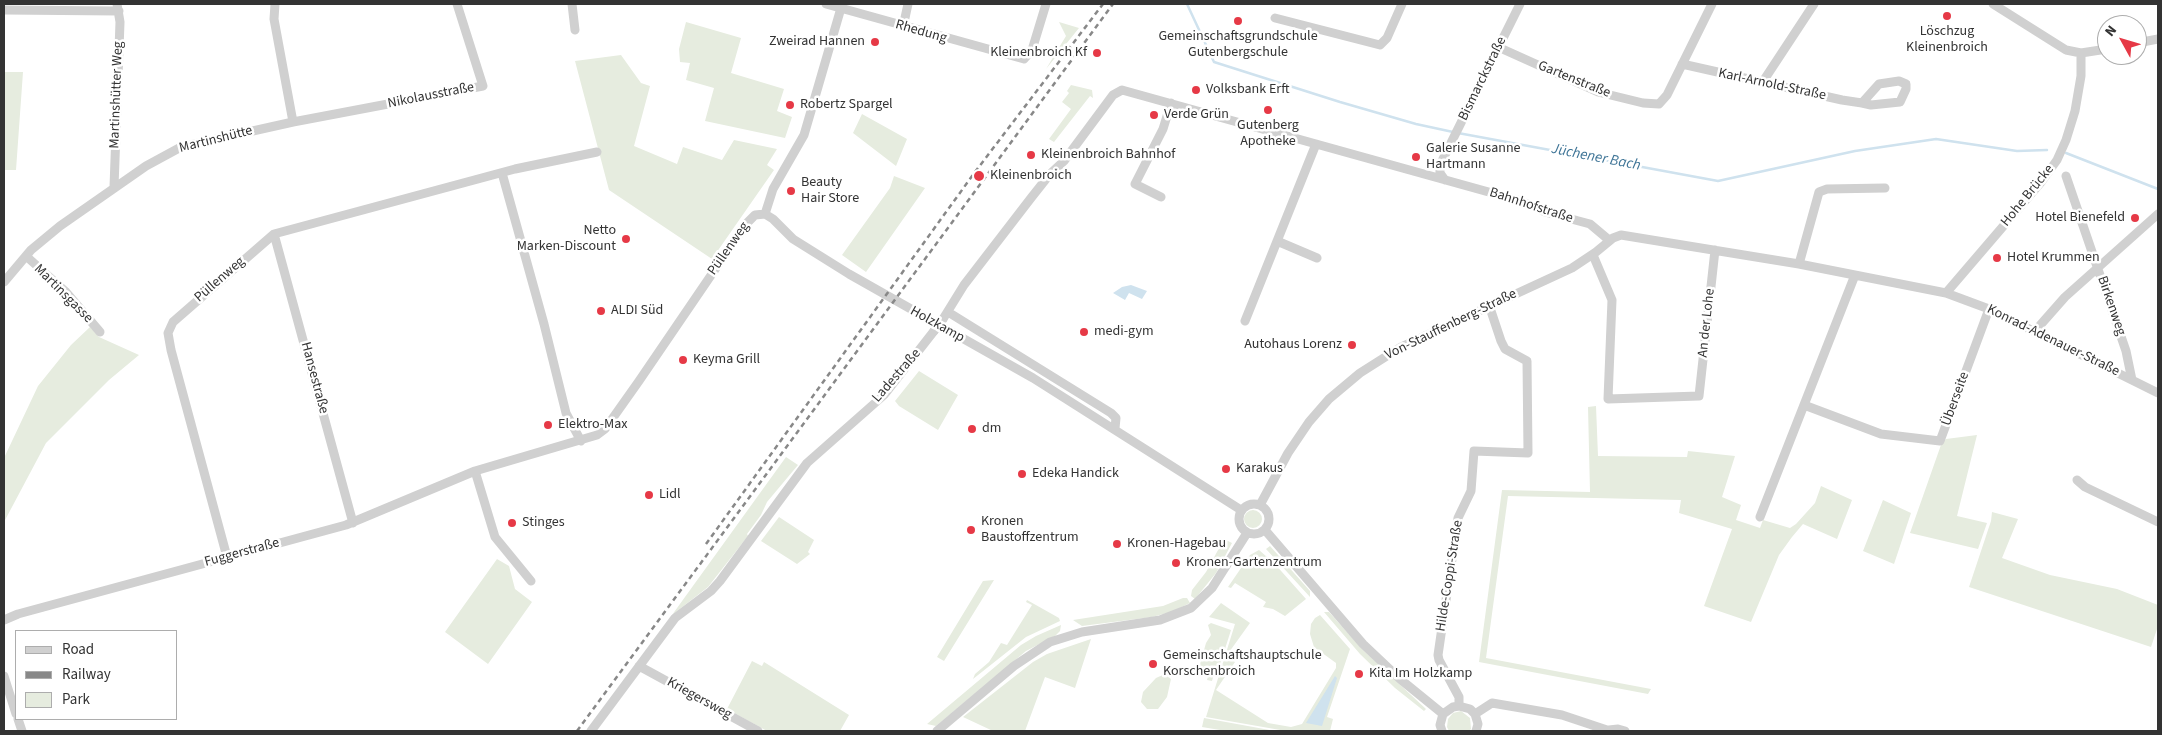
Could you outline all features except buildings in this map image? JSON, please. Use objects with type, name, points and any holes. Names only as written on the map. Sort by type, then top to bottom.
[{"type":"street","points":[[276,4],[274,19],[293,122]]},
{"type":"street","name":"Nikolausstraße","points":[[293,122],[484,86],[457,4]]},
{"type":"street","points":[[572,4],[575,30]]},
{"type":"street","name":"Rhedung","points":[[826,4],[903,27],[1024,59],[1031,53],[1046,4]]},
{"type":"street","points":[[903,27],[908,4]]},
{"type":"street","points":[[1275,18],[1380,45],[1386,40],[1402,4]]},
{"type":"street","name":"Bismarckstraße","points":[[1446,180],[1440,174],[1439,168],[1520,4]]},
{"type":"street","name":"Gartenstraße","points":[[1498,47],[1598,92],[1649,104],[1659,104],[1663,101],[1712,4]]},
{"type":"street","points":[[1762,83],[1814,4]]},
{"type":"street","points":[[1993,4],[2060,46],[2081,53],[2097,51]]},
{"type":"street","points":[[4,10],[118,7]]},
{"type":"street","name":"Martinshütter Weg","points":[[114,187],[118,7]]},
{"type":"street","name":"Püllenweg","points":[[475,471],[581,441],[597,435],[605,428],[746,224],[755,215],[765,214],[773,189],[804,135],[841,8]]},
{"type":"street","name":"Hohe Brücke","points":[[1946,293],[2042,181],[2057,160],[2066,140],[2075,111],[2081,76],[2081,53]]},
{"type":"street","name":"Karl-Arnold-Straße","points":[[1682,64],[1762,83],[1862,103],[1875,105],[1898,103],[1903,97],[1906,84],[1899,81],[1879,84],[1862,103]]},
{"type":"street","name":"Bahnhofstraße","points":[[1117,92],[1124,90],[1171,102],[1526,203],[1545,212],[1586,223],[1596,228],[1609,240]]},
{"type":"street","name":"Ladestraße","points":[[592,731],[678,614],[717,585],[807,463],[884,394],[946,316],[967,280],[1117,92]]},
{"type":"street","points":[[1161,198],[1135,184],[1163,129],[1171,102]]},
{"type":"street","name":"Martinshütte","points":[[4,282],[26,256],[60,226],[151,163],[181,147],[293,122]]},
{"type":"street","points":[[1245,321],[1316,144]]},
{"type":"street","name":"Püllenweg","points":[[227,557],[170,350],[168,331],[175,320],[274,234],[556,159],[597,152]]},
{"type":"street","points":[[502,173],[544,324],[566,413],[581,441]]},
{"type":"street","name":"Birkenweg","points":[[2066,176],[2126,351],[2132,380]]},
{"type":"street","points":[[1799,264],[1819,192],[1827,188],[1885,188]]},
{"type":"street","name":"Holzkamp","points":[[765,214],[773,219],[793,239],[849,274],[1024,372],[1115,428],[1241,510]]},
{"type":"street","points":[[2034,331],[2065,297],[2158,214]]},
{"type":"street","name":"Hansestraße","points":[[274,234],[354,523]]},
{"type":"street","points":[[1609,240],[1626,235],[1799,264],[1946,293]]},
{"type":"street","name":"Von-Stauffenberg-Straße","points":[[1260,505],[1300,433],[1341,388],[1386,355],[1489,305],[1572,268],[1593,255],[1609,240]]},
{"type":"street","points":[[1277,241],[1317,258]]},
{"type":"street","name":"An der Lohe","points":[[1593,255],[1612,300],[1608,399],[1699,396],[1715,250]]},
{"type":"street","name":"Martinsgasse","points":[[26,256],[65,292],[100,332]]},
{"type":"street","points":[[1760,518],[1855,275]]},
{"type":"street","name":"Konrad-Adenauer-Straße","points":[[1946,293],[1989,309],[2158,392]]},
{"type":"street","name":"Hilde-Coppi-Straße","points":[[1459,706],[1459,697],[1438,655],[1458,518],[1471,491],[1474,451],[1528,453],[1527,361],[1506,349],[1498,334],[1489,305]]},
{"type":"street","name":"Überseite","points":[[1804,405],[1881,434],[1940,441],[1989,309]]},
{"type":"street","name":"Holzkamp","points":[[946,316],[1111,412],[1116,420],[1115,428]]},
{"type":"street","points":[[475,471],[495,537],[531,581]]},
{"type":"street","name":"Fuggerstraße","points":[[4,620],[27,612],[354,523],[475,471]]},
{"type":"street","points":[[2077,480],[2085,487],[2158,522]]},
{"type":"street","points":[[1252,503],[1260,505],[1264,507],[1269,516],[1265,530],[1256,534],[1247,533],[1238,523],[1241,510],[1252,503]]},
{"type":"street","points":[[1265,530],[1368,648],[1411,689],[1443,714]]},
{"type":"street","points":[[937,731],[1018,663],[1050,642],[1082,632],[1160,620],[1188,610],[1212,588],[1247,533]]},
{"type":"street","name":"Kriegersweg","points":[[639,666],[758,731]]},
{"type":"street","points":[[4,676],[15,711]]},
{"type":"street","points":[[1474,714],[1492,703],[1557,714],[1610,731],[1618,729],[1625,731]]},
{"type":"street","points":[[1442,731],[1440,725],[1443,714],[1453,706],[1465,706],[1474,714],[1478,724],[1476,731]]},
{"type":"green space","points":[[686,22],[741,38],[731,73],[784,89],[777,111],[792,117],[785,138],[705,121],[714,88],[686,80],[690,63],[680,62],[679,49]]},
{"type":"green space","points":[[1059,22],[1079,28],[1046,69],[1066,36]]},
{"type":"green space","points":[[621,55],[641,83],[650,86],[634,146],[677,164],[683,147],[722,160],[734,140],[777,149],[767,165],[774,170],[712,259],[609,190],[575,61]]},
{"type":"green space","points":[[4,72],[23,72],[16,170],[4,170]]},
{"type":"green space","points":[[1071,85],[1092,90],[1093,98],[1090,96],[1054,142],[1049,139],[1071,109],[1062,102],[1069,93],[1067,91]]},
{"type":"green space","points":[[862,114],[907,139],[896,166],[853,133]]},
{"type":"green space","points":[[894,176],[925,188],[866,272],[842,255],[890,188]]},
{"type":"green space","points":[[90,327],[99,337],[139,355],[109,380],[46,443],[4,522],[4,458],[38,386],[71,345]]},
{"type":"green space","points":[[919,371],[958,395],[938,430],[899,406],[895,401]]},
{"type":"green space","points":[[1596,406],[1598,456],[1687,457],[1688,451],[1735,456],[1722,497],[1741,505],[1736,520],[1760,528],[1763,520],[1790,528],[1815,503],[1821,486],[1852,500],[1837,539],[1803,524],[1792,537],[1779,555],[1751,622],[1704,606],[1732,529],[1679,513],[1681,500],[1508,496],[1486,658],[1651,689],[1648,694],[1479,662],[1502,490],[1590,492],[1588,407]]},
{"type":"green space","points":[[1977,435],[1957,516],[1987,523],[1978,549],[1910,533],[1942,442],[1946,439]]},
{"type":"green space","points":[[786,457],[798,465],[767,502],[761,515],[747,534],[748,536],[708,587],[672,615]]},
{"type":"green space","points":[[1883,500],[1911,513],[1894,564],[1863,551]]},
{"type":"green space","points":[[1249,510],[1257,510],[1262,515],[1260,526],[1249,528],[1244,523],[1244,515]]},
{"type":"green space","points":[[1992,512],[2018,519],[2002,558],[2050,575],[2117,589],[2158,605],[2158,626],[2151,647],[1969,587],[1991,521]]},
{"type":"green space","points":[[779,517],[814,540],[808,552],[810,554],[797,564],[761,541]]},
{"type":"green space","points":[[1226,540],[1232,543],[1216,573],[1195,599],[1191,596],[1192,590],[1206,572],[1223,541]]},
{"type":"green space","points":[[1270,546],[1310,591],[1310,597],[1266,549]]},
{"type":"green space","points":[[1259,550],[1274,563],[1306,599],[1285,616],[1273,609],[1263,607],[1266,602],[1235,583],[1231,588],[1228,587],[1250,555]]},
{"type":"green space","points":[[497,559],[509,566],[515,589],[532,602],[488,664],[445,632]]},
{"type":"green space","points":[[994,580],[944,661],[937,657],[983,581]]},
{"type":"green space","points":[[1187,598],[1190,603],[1171,612],[1152,617],[1082,626],[1073,620],[1163,606]]},
{"type":"green space","points":[[1027,600],[1059,618],[1060,621],[1026,637],[973,679],[975,674],[989,662],[1001,643],[1007,645],[1032,605],[1026,602]]},
{"type":"green space","points":[[1221,603],[1250,623],[1227,655],[1235,662],[1216,690],[1268,723],[1291,727],[1302,724],[1336,668],[1336,663],[1314,647],[1310,634],[1311,624],[1315,618],[1320,615],[1350,649],[1327,717],[1333,719],[1330,731],[1286,731],[1206,717],[1235,624],[1209,617]]},
{"type":"green space","points":[[1324,612],[1329,612],[1364,651],[1426,709],[1424,711],[1395,688],[1360,654]]},
{"type":"green space","points":[[1211,623],[1231,630],[1218,671],[1214,674],[1212,681],[1207,680],[1209,673],[1199,668],[1206,643],[1211,635],[1208,625]]},
{"type":"green space","points":[[1061,625],[1060,631],[1055,636],[1026,651],[936,726],[927,724],[1021,645]]},
{"type":"green space","points":[[1091,639],[1075,688],[1045,677],[1025,731],[993,731],[963,717],[1033,662],[1047,654]]},
{"type":"green space","points":[[752,661],[762,666],[764,662],[849,715],[840,731],[767,731],[727,709]]},
{"type":"green space","points":[[1165,674],[1171,679],[1167,697],[1158,709],[1147,709],[1141,702],[1143,692],[1156,678]]},
{"type":"green space","points":[[1461,711],[1470,718],[1471,729],[1469,731],[1449,731],[1447,727],[1448,719],[1453,713]]},
{"type":"green space","points":[[1204,718],[1275,731],[1226,731],[1202,727]]},
{"type":"water","points":[[1131,285],[1147,291],[1142,299],[1129,293],[1125,300],[1113,293],[1122,287]]},
{"type":"water","points":[[1335,676],[1337,678],[1322,726],[1306,723]]},
{"type":"waterway","name":"Jüchener Bach","points":[[1187,4],[1214,62],[1340,102],[1416,124],[1453,132]]},
{"type":"waterway","name":"Jüchener Bach","points":[[1458,133],[1718,181],[1855,151],[1936,139],[2017,151],[2047,150]]},
{"type":"waterway","name":"Jüchener Bach","points":[[2066,153],[2158,189]]},
{"type":"railway","points":[[706,544],[975,172],[1103,4]]},
{"type":"railway","points":[[577,731],[1113,4]]},
{"type":"place","name":"Löschzug Kleinenbroich","points":[[1947,16]]},
{"type":"place","name":"Gemeinschaftsgrundschule Gutenbergschule","points":[[1238,21]]},
{"type":"place","name":"Zweirad Hannen","points":[[875,42]]},
{"type":"place","name":"Kleinenbroich Kf","points":[[1097,53]]},
{"type":"place","name":"Volksbank Erft","points":[[1196,90]]},
{"type":"place","name":"Robertz Spargel","points":[[790,105]]},
{"type":"place","name":"Gutenberg Apotheke","points":[[1268,110]]},
{"type":"place","name":"Verde Grün","points":[[1154,115]]},
{"type":"place","name":"Kleinenbroich Bahnhof","points":[[1031,155]]},
{"type":"place","name":"Galerie Susanne Hartmann","points":[[1416,157]]},
{"type":"place","name":"Kleinenbroich","points":[[979,176]]},
{"type":"place","name":"Beauty Hair Store","points":[[791,191]]},
{"type":"place","name":"Hotel Bienefeld","points":[[2135,218]]},
{"type":"place","name":"Netto Marken-Discount","points":[[626,239]]},
{"type":"place","name":"Hotel Krummen","points":[[1997,258]]},
{"type":"place","name":"ALDI Süd","points":[[601,311]]},
{"type":"place","name":"medi-gym","points":[[1084,332]]},
{"type":"place","name":"Autohaus Lorenz","points":[[1352,345]]},
{"type":"place","name":"Keyma Grill","points":[[683,360]]},
{"type":"place","name":"Elektro-Max","points":[[548,425]]},
{"type":"place","name":"dm","points":[[972,429]]},
{"type":"place","name":"Karakus","points":[[1226,469]]},
{"type":"place","name":"Edeka Handick","points":[[1022,474]]},
{"type":"place","name":"Lidl","points":[[649,495]]},
{"type":"place","name":"Stinges","points":[[512,523]]},
{"type":"place","name":"Kronen Baustoffzentrum","points":[[971,530]]},
{"type":"place","name":"Kronen-Hagebau","points":[[1117,544]]},
{"type":"place","name":"Kronen-Gartenzentrum","points":[[1176,563]]},
{"type":"place","name":"Gemeinschaftshauptschule Korschenbroich","points":[[1153,664]]},
{"type":"place","name":"Kita Im Holzkamp","points":[[1359,674]]}]
